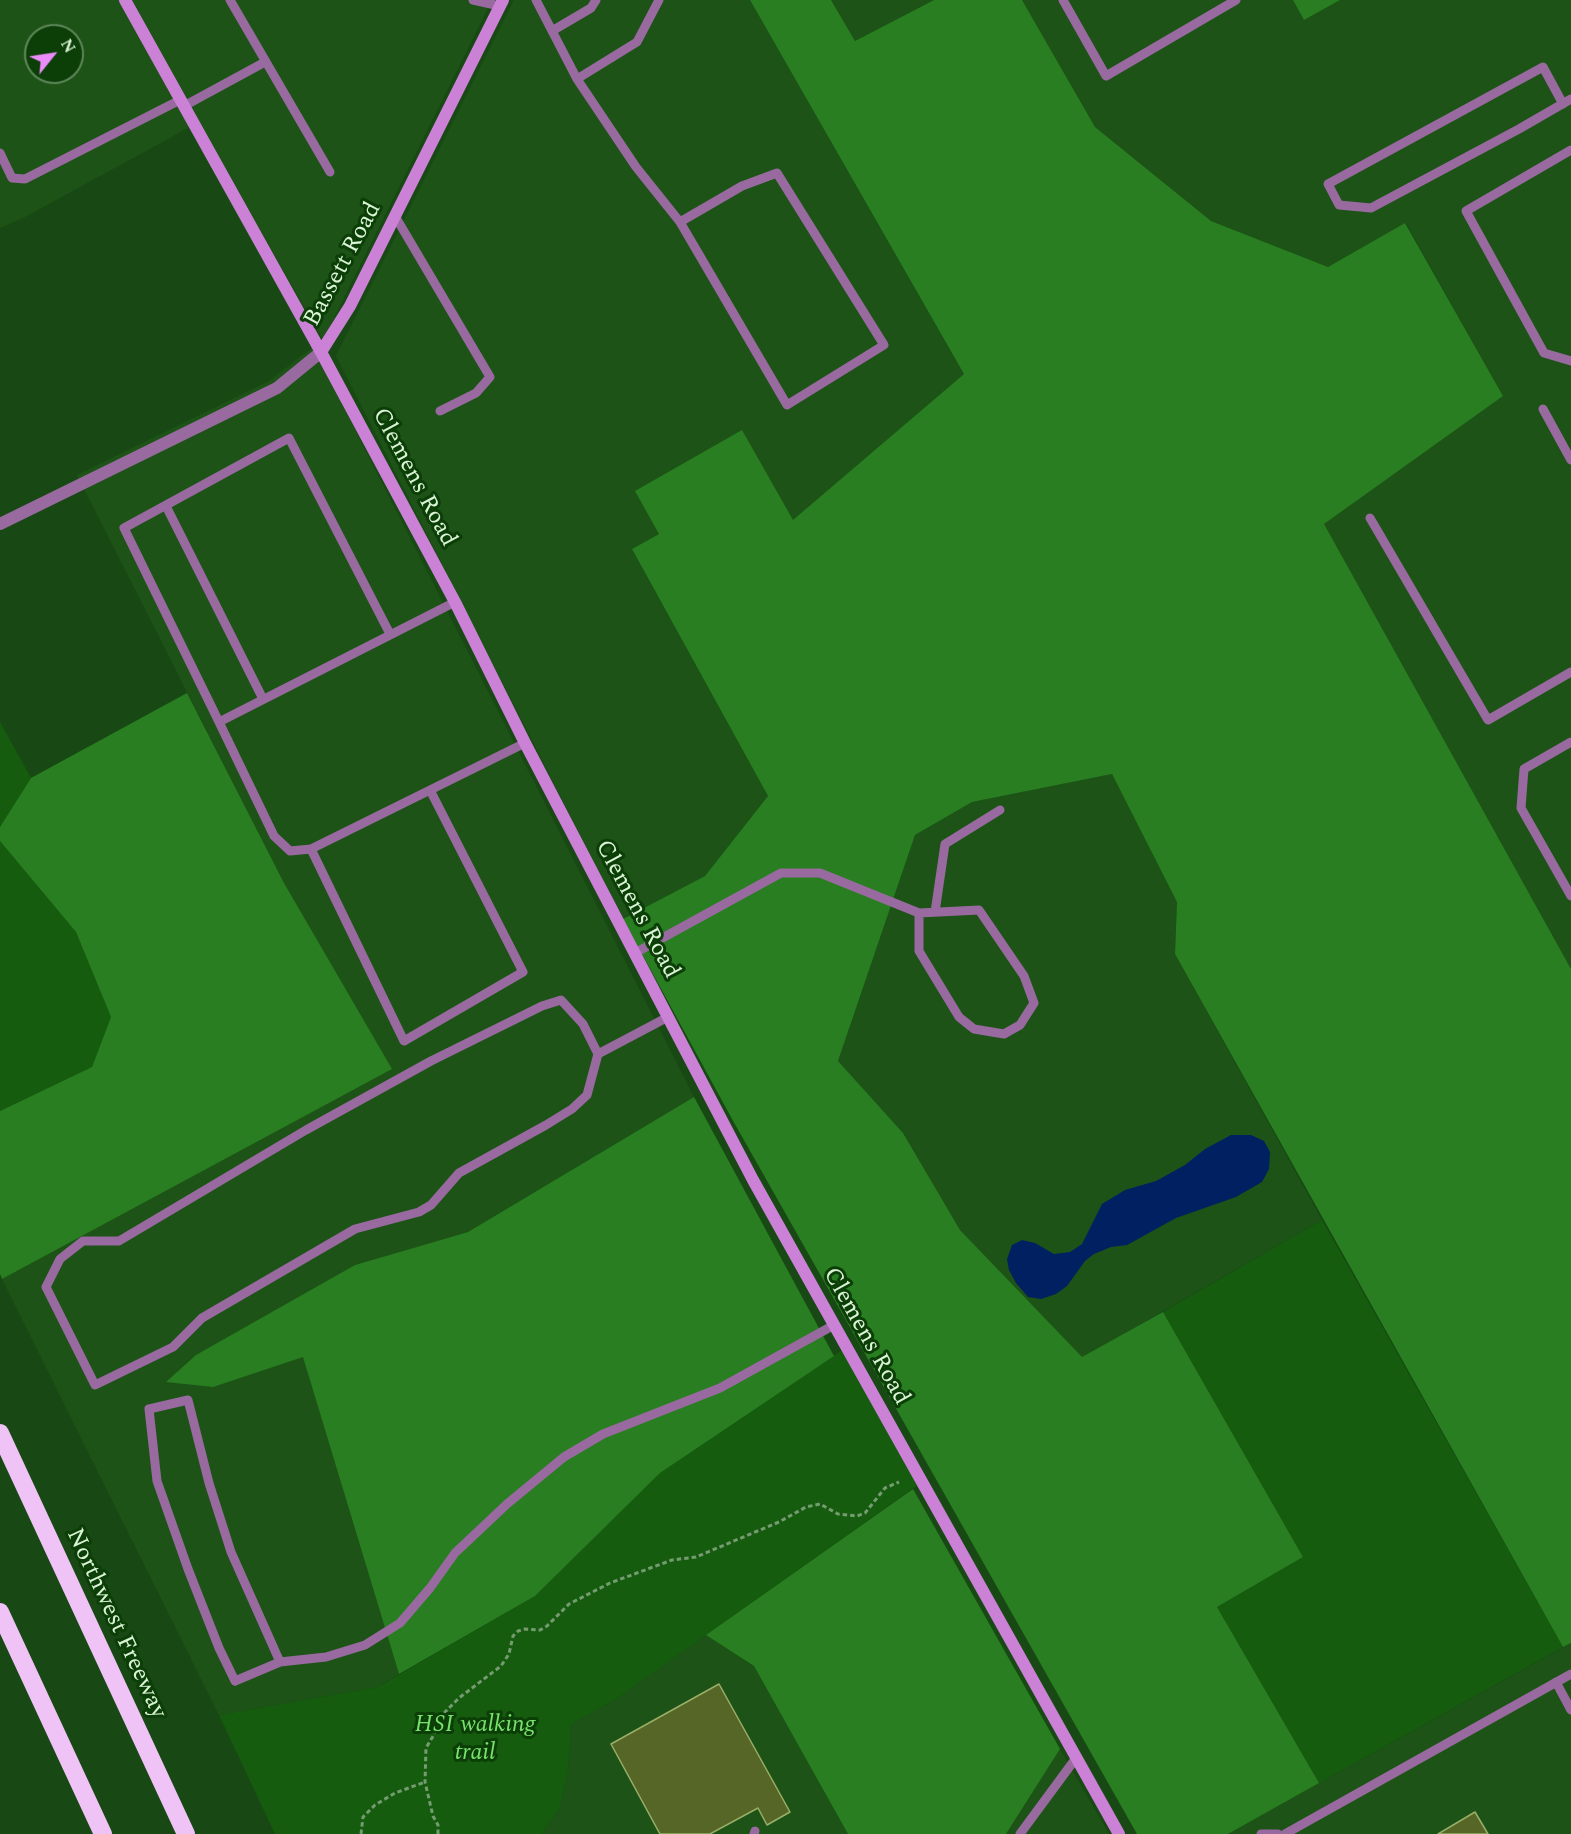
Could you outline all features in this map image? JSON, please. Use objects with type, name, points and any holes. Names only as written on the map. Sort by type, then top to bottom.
[{"type":"highway","name":"Northwest Freeway","points":[[0,1433],[186,1834]]},
{"type":"highway","points":[[0,1612],[103,1834]]},
{"type":"street","name":"Clemens Road","points":[[125,0],[321,352],[455,602],[525,743],[753,1180],[1119,1834]]},
{"type":"street","name":"Bassett Road","points":[[0,524],[277,388],[321,352],[346,314],[502,3]]},
{"type":"lane","points":[[230,0],[330,172]]},
{"type":"lane","points":[[473,0],[502,3]]},
{"type":"lane","points":[[536,0],[577,79],[636,167],[680,222],[787,405],[884,345],[777,173],[742,186],[680,222]]},
{"type":"lane","points":[[552,31],[591,8],[596,0]]},
{"type":"lane","points":[[577,79],[637,42],[659,0]]},
{"type":"lane","points":[[1063,0],[1106,76],[1236,0]]},
{"type":"lane","points":[[0,153],[12,178],[25,179],[265,62]]},
{"type":"lane","points":[[1543,67],[1567,101],[1371,208],[1339,205],[1328,184],[1543,67]]},
{"type":"lane","points":[[1571,150],[1466,211],[1544,353],[1571,361]]},
{"type":"lane","points":[[395,216],[490,377],[476,393],[440,411]]},
{"type":"lane","points":[[1543,409],[1571,460]]},
{"type":"lane","points":[[390,634],[289,438],[124,528],[274,836],[290,851],[311,849],[525,743]]},
{"type":"lane","points":[[166,506],[263,699]]},
{"type":"lane","points":[[1370,518],[1488,720],[1571,672]]},
{"type":"lane","points":[[219,722],[455,602]]},
{"type":"lane","points":[[1571,742],[1524,768],[1521,807],[1571,896]]},
{"type":"lane","points":[[311,849],[404,1041],[523,972],[430,790]]},
{"type":"lane","points":[[935,912],[945,844],[1000,810]]},
{"type":"lane","points":[[635,953],[781,873],[820,873],[919,913],[979,910],[1024,975],[1031,994],[1034,1003],[1020,1025],[1004,1034],[974,1029],[959,1017],[919,951],[919,913]]},
{"type":"lane","points":[[598,1054],[584,1024],[561,1000],[542,1006],[431,1061],[317,1124],[119,1240],[83,1241],[60,1259],[46,1287],[95,1385],[173,1347],[202,1318],[355,1229],[419,1212],[431,1205],[459,1173],[572,1109],[586,1095],[598,1054],[668,1017]]},
{"type":"lane","points":[[280,1662],[231,1552],[209,1483],[188,1400],[149,1409],[157,1481],[188,1569],[219,1648],[235,1681],[280,1662],[326,1657],[365,1645],[400,1623],[430,1588],[455,1552],[507,1504],[564,1457],[603,1434],[720,1388],[834,1325]]},
{"type":"lane","points":[[1285,1834],[1571,1674]]},
{"type":"lane","points":[[1556,1682],[1571,1710]]},
{"type":"lane","points":[[1020,1834],[1076,1758]]},
{"type":"lane","points":[[1261,1834],[1278,1834]]},
{"type":"path","points":[[438,1834],[438,1825],[433,1816],[425,1782],[426,1748],[445,1712],[459,1698],[501,1666],[509,1654],[513,1636],[518,1631],[540,1630],[569,1604],[610,1583],[672,1560],[696,1557],[779,1522],[806,1508],[820,1504],[838,1514],[857,1516],[865,1513],[885,1488],[899,1482]]},
{"type":"path","points":[[361,1834],[363,1817],[375,1805],[395,1793],[425,1782]]},
{"type":"shaded area","points":[[0,0],[492,0],[323,340],[199,122],[25,217],[0,228]]},
{"type":"shaded area","points":[[514,0],[750,0],[964,374],[793,521],[659,534],[632,549],[768,796],[705,876],[623,919],[336,356]]},
{"type":"shaded area","points":[[750,0],[831,0],[855,41],[934,0],[1022,0],[1095,127],[1211,221],[1328,267],[1405,223],[1503,396],[1324,524],[1571,969],[1571,1643],[1563,1647],[1175,954],[1177,902],[1112,774],[972,802],[915,835],[838,1061],[903,1133],[960,1230],[1082,1357],[1163,1312],[1303,1557],[1217,1607],[1319,1783],[1228,1834],[1137,1834],[732,1119],[623,919],[705,876],[768,796],[632,549],[659,534],[635,491],[742,430],[793,520],[964,374]]},
{"type":"shaded area","points":[[831,0],[934,0],[855,41]]},
{"type":"shaded area","points":[[1022,0],[1293,0],[1304,20],[1340,0],[1571,0],[1571,969],[1323,524],[1503,396],[1406,223],[1328,267],[1211,221],[1095,127]]},
{"type":"shaded area","points":[[1293,0],[1340,0],[1304,20]]},
{"type":"shaded area","points":[[313,347],[694,1097],[468,1232],[355,1265],[288,1304],[399,1674],[378,1687],[219,1715],[2,1279],[391,1069],[284,883],[77,475],[269,381]]},
{"type":"shaded area","points":[[187,693],[284,883],[392,1069],[2,1279],[0,1274],[0,1111],[92,1067],[111,1017],[76,932],[0,841],[0,827],[31,778]]},
{"type":"shaded area","points":[[1112,774],[1177,902],[1175,954],[1322,1220],[1082,1358],[960,1230],[903,1133],[838,1061],[915,835],[972,802]]},
{"type":"shaded area","points":[[694,1097],[834,1356],[660,1473],[535,1596],[399,1674],[303,1357],[213,1387],[166,1382],[196,1355],[355,1265],[468,1232]]},
{"type":"shaded area","points":[[913,1489],[1060,1749],[1006,1834],[848,1834],[754,1666],[706,1635]]},
{"type":"shaded area","points":[[706,1635],[754,1666],[848,1834],[541,1834],[560,1807],[568,1769],[571,1724],[616,1699]]},
{"type":"shaded area","points":[[1571,1643],[1571,1834],[1228,1834],[1319,1783]]},
{"type":"shaded area","points":[[1060,1749],[1109,1834],[1006,1834]]},
{"type":"green space","points":[[0,722],[31,778],[0,827]]},
{"type":"green space","points":[[0,841],[76,932],[111,1017],[92,1067],[0,1111]]},
{"type":"green space","points":[[1322,1220],[1563,1647],[1319,1783],[1217,1607],[1303,1557],[1163,1312]]},
{"type":"green space","name":"HSI walking trail","points":[[847,1347],[922,1482],[616,1699],[571,1724],[568,1769],[560,1807],[541,1834],[275,1834],[219,1715],[378,1687],[535,1596],[660,1473]]},
{"type":"water","points":[[1231,1135],[1251,1135],[1264,1141],[1270,1152],[1269,1169],[1262,1182],[1236,1197],[1176,1218],[1127,1245],[1111,1247],[1094,1254],[1085,1261],[1067,1286],[1056,1294],[1041,1299],[1028,1297],[1016,1283],[1009,1270],[1007,1259],[1012,1245],[1022,1240],[1035,1243],[1054,1254],[1070,1252],[1082,1244],[1102,1204],[1125,1190],[1156,1181]]},
{"type":"building","points":[[719,1684],[790,1812],[767,1825],[758,1808],[710,1834],[660,1834],[611,1744]]},
{"type":"building","points":[[1475,1812],[1488,1834],[1438,1834]]}]
